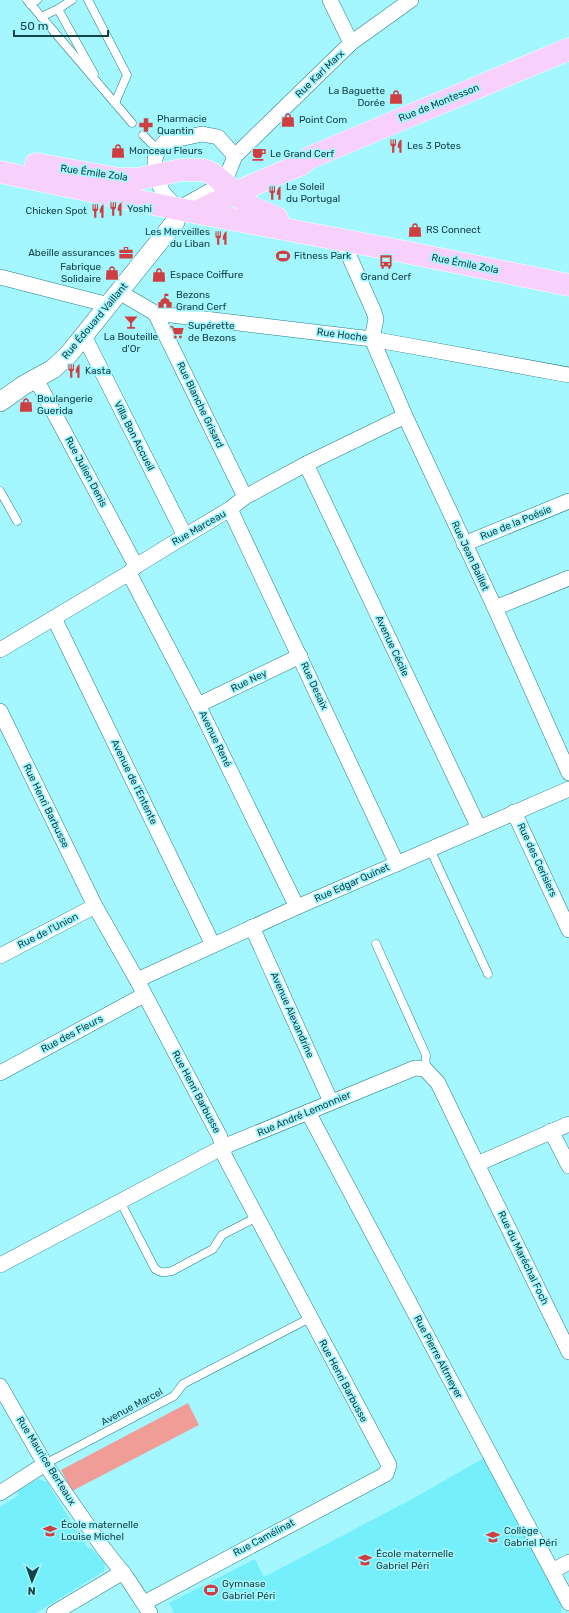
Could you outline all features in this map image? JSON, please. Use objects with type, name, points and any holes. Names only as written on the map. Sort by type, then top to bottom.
[{"type":"main road","name":"Rue de Montesson","points":[[186,208],[230,188],[300,165],[309,158],[569,49]]},
{"type":"main road","name":"Rue Émile Zola","points":[[0,158],[118,179],[138,179],[155,174],[181,170],[204,170],[213,174],[253,208],[266,214],[352,242]]},
{"type":"main road","name":"Rue Émile Zola","points":[[0,172],[569,285]]},
{"type":"street","points":[[330,0],[351,43]]},
{"type":"street","name":"Rue Karl Marx","points":[[235,156],[351,43],[411,0]]},
{"type":"street","points":[[186,208],[158,184],[155,174],[155,159],[158,150],[165,142],[202,134],[218,137],[235,156],[230,188]]},
{"type":"street","points":[[0,164],[186,208]]},
{"type":"street","name":"Rue Édouard Vaillant","points":[[0,402],[54,369],[84,336],[186,208]]},
{"type":"street","points":[[352,242],[376,319],[372,339]]},
{"type":"street","name":"Rue Hoche","points":[[0,277],[114,299],[155,313],[372,339],[569,375]]},
{"type":"street","name":"Rue Blanche Grisard","points":[[155,313],[245,497]]},
{"type":"street","name":"Villa Bon Accueil","points":[[84,336],[185,536]]},
{"type":"street","name":"Rue Jean Baillet","points":[[372,339],[404,416],[569,773]]},
{"type":"street","name":"Rue Julien Denis","points":[[36,379],[133,569]]},
{"type":"street","name":"Rue Marceau","points":[[0,650],[230,509],[245,497],[306,464],[404,416]]},
{"type":"street","name":"Avenue Cécile","points":[[306,464],[479,828]]},
{"type":"street","name":"Rue de la Poésie","points":[[464,544],[569,501]]},
{"type":"street","name":"Rue Desaix","points":[[230,509],[397,864]]},
{"type":"street","name":"Avenue René","points":[[133,569],[297,907]]},
{"type":"street","points":[[494,608],[569,578]]},
{"type":"street","name":"Avenue de l'Entente","points":[[54,618],[213,945]]},
{"type":"street","name":"Rue Ney","points":[[198,705],[300,656]]},
{"type":"street","name":"Rue Henri Barbusse","points":[[0,711],[96,906],[220,1137],[225,1157],[389,1465],[386,1474]]},
{"type":"street","name":"Rue Edgar Quinet","points":[[137,980],[252,927],[569,788]]},
{"type":"street","name":"Rue des Cerisiers","points":[[514,812],[569,930]]},
{"type":"street","name":"Rue de l'Union","points":[[0,956],[96,906]]},
{"type":"street","name":"Avenue Alexandrine","points":[[252,927],[331,1102]]},
{"type":"street","name":"Rue des Fleurs","points":[[0,1073],[144,995]]},
{"type":"street","name":"Rue André Lemonnier","points":[[0,1265],[223,1147],[406,1071],[415,1068],[425,1069]]},
{"type":"street","points":[[425,1069],[438,1083],[477,1164],[569,1124]]},
{"type":"street","name":"Rue Pierre Altmeyer","points":[[308,1112],[569,1603]]},
{"type":"street","points":[[551,1131],[569,1166]]},
{"type":"street","name":"Rue du Maréchal Foch","points":[[477,1164],[569,1352]]},
{"type":"street","name":"Rue Maurice Berteaux","points":[[0,1386],[45,1464],[104,1549],[123,1572],[147,1608]]},
{"type":"street","points":[[0,1493],[45,1464]]},
{"type":"street","name":"Rue Camélinat","points":[[147,1608],[386,1474]]},
{"type":"street","points":[[552,1571],[569,1562]]},
{"type":"street","points":[[54,1613],[123,1572]]},
{"type":"lane","points":[[41,17],[72,0]]},
{"type":"lane","points":[[88,0],[127,75],[114,103]]},
{"type":"lane","points":[[31,1],[41,17],[132,123]]},
{"type":"lane","points":[[58,9],[102,89]]},
{"type":"lane","points":[[143,135],[158,150]]},
{"type":"lane","points":[[0,491],[17,521]]},
{"type":"lane","points":[[430,849],[488,974]]},
{"type":"lane","points":[[376,944],[426,1055],[425,1069]]},
{"type":"lane","points":[[120,1201],[155,1269],[166,1273],[213,1249],[222,1235],[257,1217]]},
{"type":"lane","name":"Avenue Marcel","points":[[45,1464],[174,1396],[183,1384],[310,1318]]},
{"type":"shaded area","points":[[188,1403],[199,1425],[72,1491],[61,1470]]},
{"type":"shaded area","points":[[484,1458],[562,1603],[561,1613],[174,1613],[169,1603],[255,1559],[264,1577],[414,1498]]},
{"type":"shaded area","points":[[38,1479],[47,1482],[88,1549],[91,1548],[105,1564],[104,1571],[36,1613],[0,1613],[0,1507],[18,1496],[18,1491]]},
{"type":"place","name":"La Baguette Dorée","points":[[396,97]]},
{"type":"place","name":"Point Com","points":[[288,120]]},
{"type":"place","name":"Pharmacie Quantin","points":[[146,125]]},
{"type":"place","name":"Les 3 Potes","points":[[396,146]]},
{"type":"place","name":"Monceau Fleurs","points":[[118,151]]},
{"type":"place","name":"Le Grand Cerf","points":[[259,154]]},
{"type":"place","name":"Le Soleil du Portugal","points":[[275,193]]},
{"type":"place","name":"Yoshi","points":[[116,209]]},
{"type":"place","name":"Chicken Spot","points":[[98,211]]},
{"type":"place","name":"RS Connect","points":[[415,230]]},
{"type":"place","name":"Les Merveilles du Liban","points":[[221,238]]},
{"type":"place","name":"Abeille assurances","points":[[126,253]]},
{"type":"place","name":"Fitness Park","points":[[283,256]]},
{"type":"place","name":"Grand Cerf","points":[[386,262]]},
{"type":"place","name":"Fabrique Solidaire","points":[[112,273]]},
{"type":"place","name":"Espace Coiffure","points":[[159,275]]},
{"type":"place","name":"Bezons Grand Cerf","points":[[165,301]]},
{"type":"place","name":"La Bouteille d'Or","points":[[131,322]]},
{"type":"place","name":"Supérette de Bezons","points":[[177,332]]},
{"type":"place","name":"Kasta","points":[[74,371]]},
{"type":"place","name":"Boulangerie Guerida","points":[[26,405]]},
{"type":"place","name":"École maternelle Louise Michel","points":[[50,1531]]},
{"type":"place","name":"Collège Gabriel Péri","points":[[493,1537]]},
{"type":"place","name":"École maternelle Gabriel Péri","points":[[365,1560]]},
{"type":"place","name":"Gymnase Gabriel Péri","points":[[211,1590]]}]
